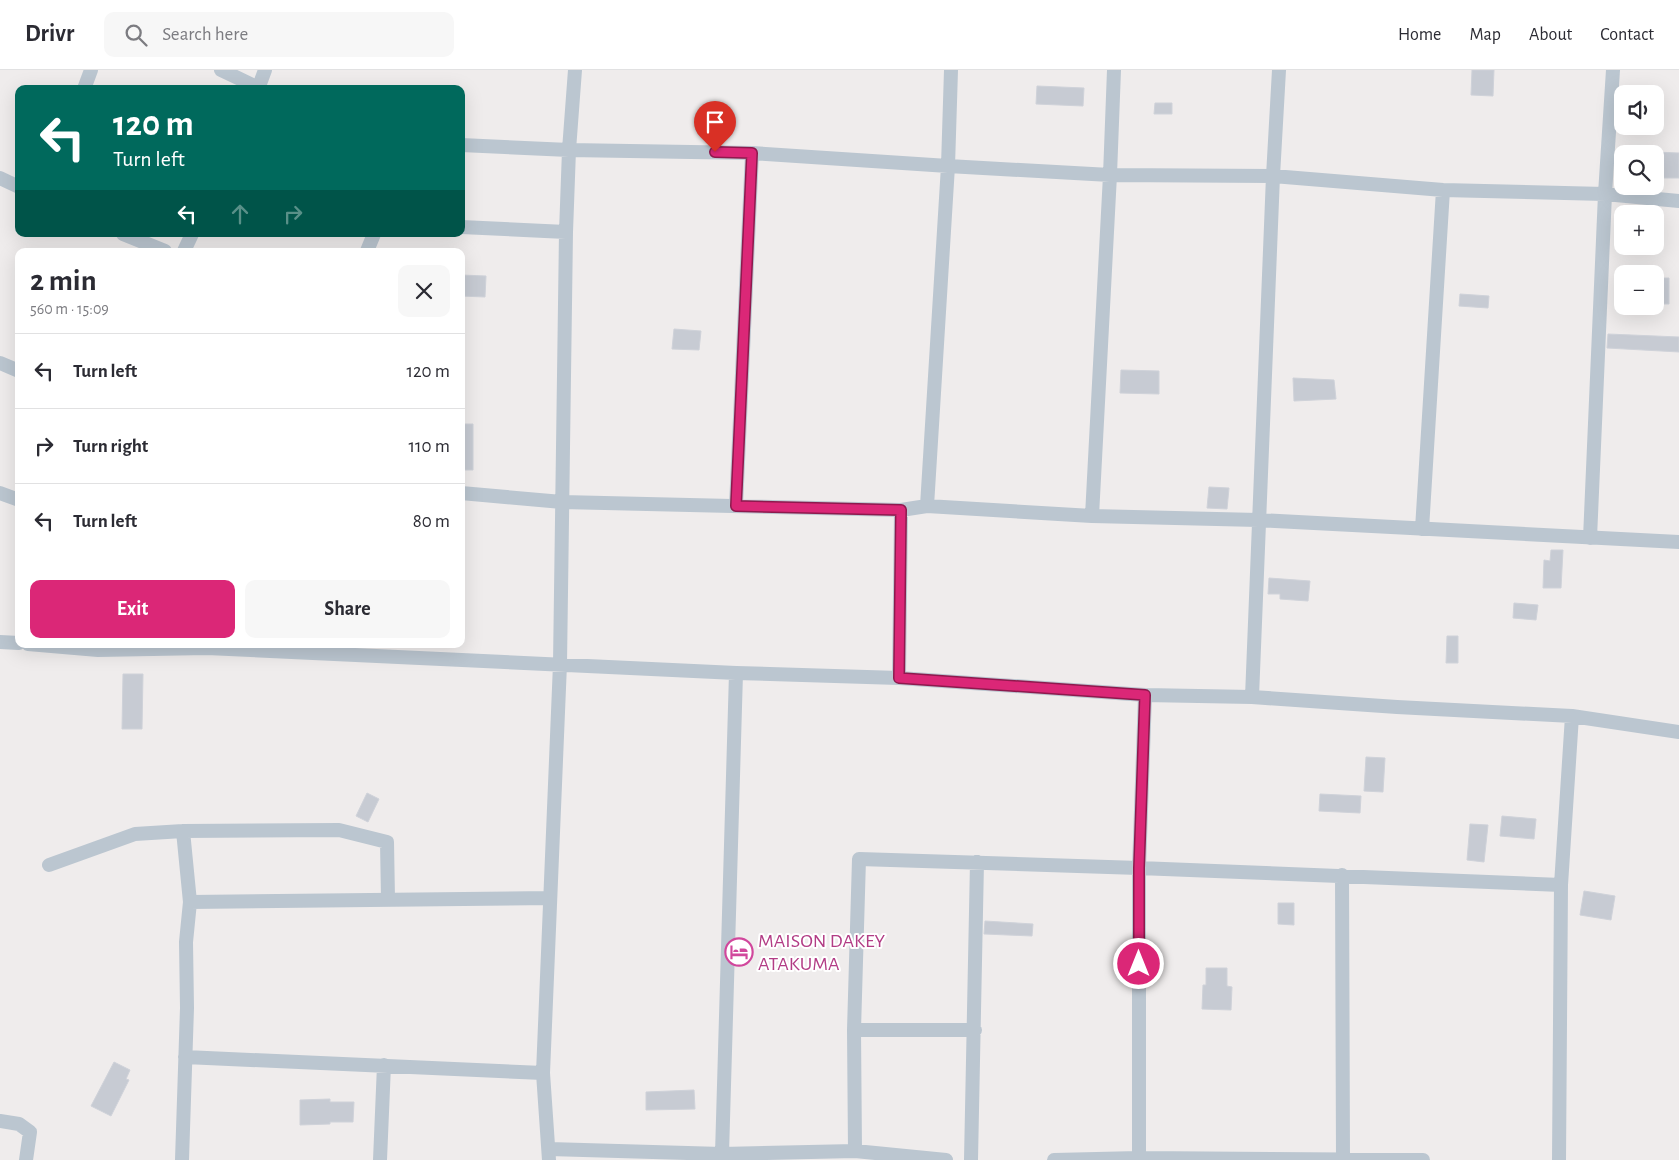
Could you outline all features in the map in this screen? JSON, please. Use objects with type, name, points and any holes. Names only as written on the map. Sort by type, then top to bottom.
[{"type":"street","points":[[85,85],[91,70]]},
{"type":"street","points":[[221,70],[253,85]]},
{"type":"street","points":[[260,85],[265,70]]},
{"type":"street","points":[[575,70],[569,150],[566,232],[560,664],[543,1073],[549,1155],[855,1151],[946,1160]]},
{"type":"street","points":[[927,506],[948,166],[951,70]]},
{"type":"street","points":[[1092,516],[1114,70]]},
{"type":"street","points":[[1252,697],[1273,176],[1280,70]]},
{"type":"street","points":[[1590,538],[1605,194],[1613,70]]},
{"type":"street","points":[[465,145],[569,150],[752,153],[948,166],[1110,174],[1273,176],[1443,190],[1605,194],[1679,200]]},
{"type":"street","points":[[736,506],[752,153]]},
{"type":"street","points":[[0,178],[15,185]]},
{"type":"street","points":[[1422,530],[1443,190]]},
{"type":"street","points":[[465,227],[566,232]]},
{"type":"street","points":[[130,237],[158,248]]},
{"type":"street","points":[[0,363],[15,369]]},
{"type":"street","points":[[0,493],[15,499]]},
{"type":"street","points":[[465,493],[562,502],[901,510],[927,506],[1092,516],[1258,520],[1679,542]]},
{"type":"street","points":[[899,678],[901,510]]},
{"type":"street","points":[[0,642],[15,643]]},
{"type":"street","points":[[75,648],[98,650],[152,648]]},
{"type":"street","points":[[246,648],[736,673],[899,678],[1145,695],[1252,697],[1572,716],[1679,732]]},
{"type":"street","points":[[722,1154],[736,673]]},
{"type":"street","points":[[1139,1159],[1139,868],[1145,695]]},
{"type":"street","points":[[1559,1160],[1561,884],[1572,716]]},
{"type":"street","points":[[49,865],[135,834],[183,831],[339,830],[387,842],[388,899]]},
{"type":"street","points":[[182,1160],[187,1008],[186,942],[190,902],[183,831]]},
{"type":"street","points":[[855,1151],[854,1030],[858,859],[1561,884]]},
{"type":"street","points":[[971,1160],[977,862]]},
{"type":"street","points":[[1342,875],[1343,1158]]},
{"type":"street","points":[[190,902],[550,898]]},
{"type":"street","points":[[854,1030],[974,1030]]},
{"type":"street","points":[[185,1057],[543,1073]]},
{"type":"street","points":[[380,1160],[384,1065]]},
{"type":"street","points":[[0,1121],[19,1124],[30,1132],[26,1160]]},
{"type":"street","points":[[1054,1160],[1343,1158],[1423,1160]]},
{"type":"building","points":[[1472,70],[1494,70],[1493,96],[1471,95]]},
{"type":"building","points":[[1037,86],[1084,88],[1083,106],[1036,104]]},
{"type":"building","points":[[1155,103],[1172,103],[1172,114],[1154,114]]},
{"type":"building","points":[[1664,152],[1679,153],[1679,178],[1664,178]]},
{"type":"building","points":[[465,275],[486,276],[485,297],[465,296]]},
{"type":"building","points":[[1664,278],[1669,278],[1669,304],[1664,304]]},
{"type":"building","points":[[1460,294],[1489,296],[1488,308],[1459,306]]},
{"type":"building","points":[[674,329],[701,331],[699,350],[672,349]]},
{"type":"building","points":[[1608,334],[1679,337],[1679,352],[1607,348]]},
{"type":"building","points":[[1121,370],[1159,371],[1159,394],[1120,393]]},
{"type":"building","points":[[1293,378],[1334,380],[1336,399],[1294,401]]},
{"type":"building","points":[[465,424],[473,424],[473,470],[465,470]]},
{"type":"building","points":[[1209,487],[1229,488],[1227,509],[1207,508]]},
{"type":"building","points":[[1551,550],[1563,550],[1561,588],[1543,588],[1544,560],[1550,561]]},
{"type":"building","points":[[1269,578],[1310,581],[1308,601],[1280,599],[1280,594],[1268,594]]},
{"type":"building","points":[[1514,603],[1538,605],[1536,620],[1513,618]]},
{"type":"building","points":[[1447,636],[1458,636],[1458,663],[1446,663]]},
{"type":"building","points":[[123,674],[143,674],[142,729],[122,729]]},
{"type":"building","points":[[1366,757],[1385,758],[1383,792],[1364,791]]},
{"type":"building","points":[[367,793],[379,799],[368,822],[356,816]]},
{"type":"building","points":[[1320,794],[1361,796],[1360,813],[1319,811]]},
{"type":"building","points":[[1502,816],[1536,819],[1534,839],[1500,836]]},
{"type":"building","points":[[1470,824],[1488,825],[1484,862],[1467,860]]},
{"type":"building","points":[[1584,891],[1615,896],[1611,920],[1580,915]]},
{"type":"building","points":[[1278,903],[1294,903],[1294,925],[1278,924]]},
{"type":"building","points":[[985,921],[1033,924],[1032,936],[984,934]]},
{"type":"building","points":[[1206,968],[1227,968],[1227,986],[1232,987],[1231,1010],[1202,1009],[1203,985],[1206,985]]},
{"type":"building","points":[[114,1062],[130,1070],[126,1079],[129,1080],[111,1116],[91,1106]]},
{"type":"building","points":[[694,1090],[695,1109],[646,1110],[646,1092]]},
{"type":"building","points":[[330,1099],[330,1102],[354,1102],[353,1122],[300,1125],[300,1100]]},
{"type":"place","name":"MAISON DAKEY ATAKUMA","points":[[739,952]]},
{"type":"route","points":[[715,152],[752,153],[736,506],[901,510],[899,678],[1145,695],[1139,868],[1139,964]]}]
